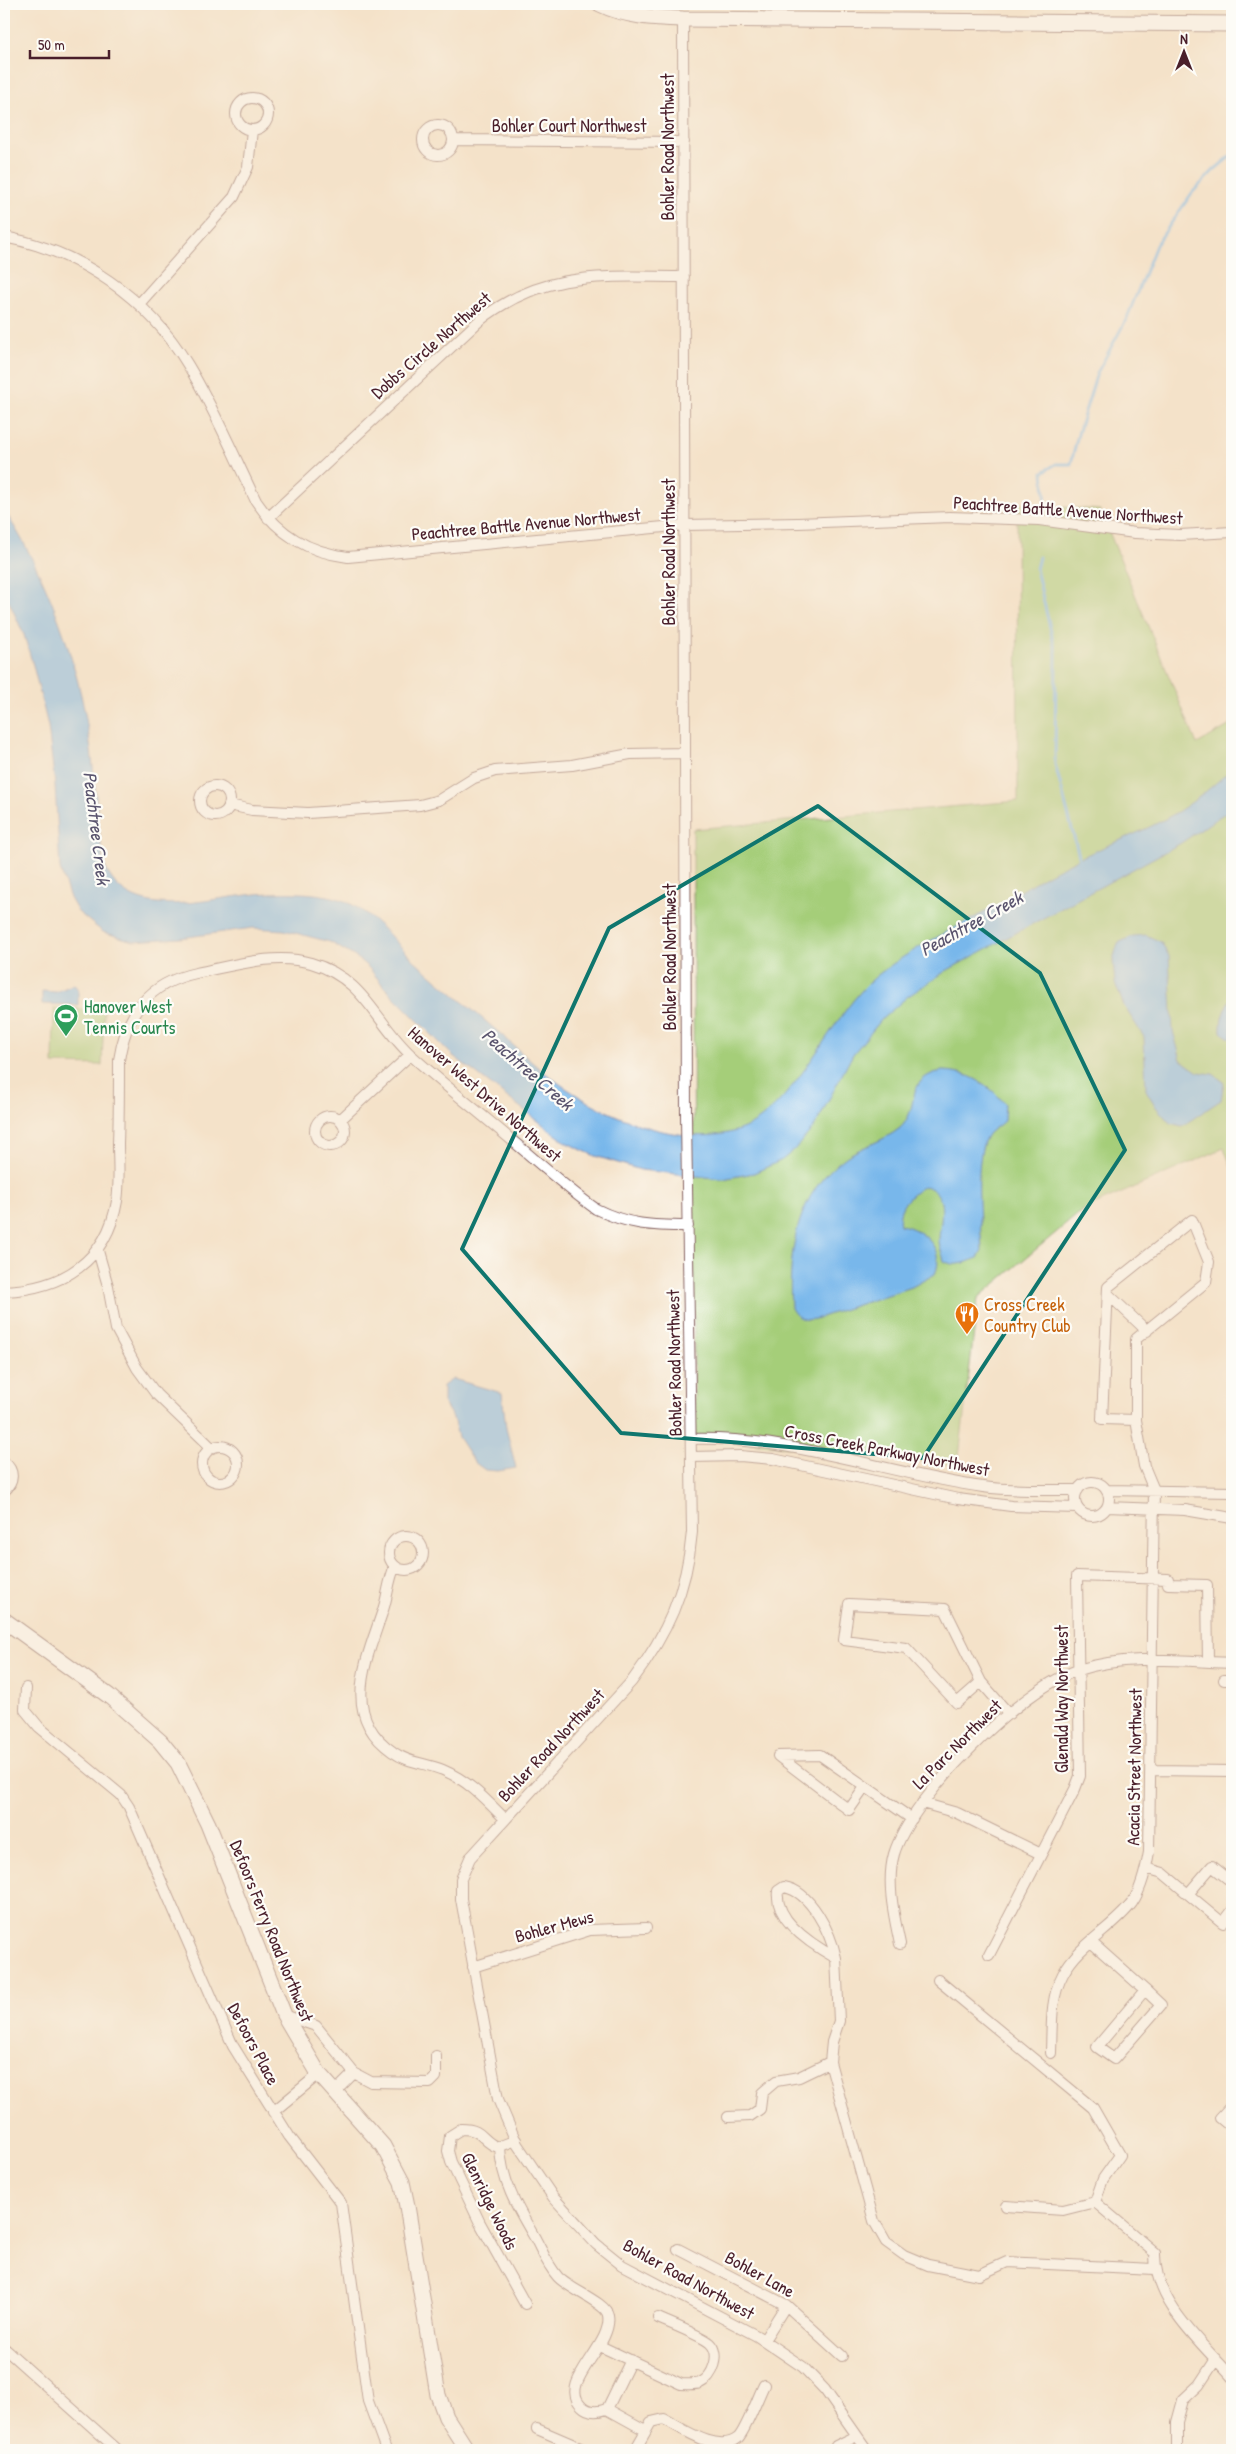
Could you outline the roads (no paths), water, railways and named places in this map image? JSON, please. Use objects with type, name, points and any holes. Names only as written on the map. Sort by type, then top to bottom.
[{"type":"street","points":[[600,4],[613,10],[650,18],[1232,24]]},
{"type":"street","name":"Bohler Road Northwest","points":[[683,19],[686,1182],[692,1532],[690,1561],[680,1596],[663,1636],[632,1681],[470,1858],[461,1879],[460,1899],[496,2091],[516,2140],[553,2197],[596,2244],[622,2264],[764,2340],[803,2367],[815,2379],[867,2450]]},
{"type":"street","points":[[138,304],[234,197],[248,167],[252,130]]},
{"type":"street","name":"Bohler Court Northwest","points":[[454,140],[684,142]]},
{"type":"street","name":"Peachtree Battle Avenue Northwest","points":[[4,237],[43,246],[69,257],[94,270],[138,304],[165,332],[188,364],[256,501],[268,518],[283,533],[301,544],[326,554],[348,557],[684,525],[985,517],[1039,520],[1135,533],[1180,535],[1232,532]]},
{"type":"street","name":"Dobbs Circle Northwest","points":[[268,518],[479,321],[507,300],[539,286],[570,279],[684,277]]},
{"type":"street","points":[[229,805],[252,810],[308,813],[420,806],[439,800],[474,778],[495,772],[572,765],[630,754],[685,753]]},
{"type":"street","name":"Hanover West Drive Northwest","points":[[4,1291],[27,1290],[64,1278],[98,1251],[109,1228],[118,1198],[119,1060],[122,1038],[137,1008],[162,986],[186,975],[263,960],[287,958],[310,962],[334,972],[356,988],[410,1055],[596,1209],[614,1218],[634,1224],[688,1226]]},
{"type":"street","points":[[340,1120],[410,1055]]},
{"type":"street","points":[[1136,1420],[1102,1419],[1108,1287],[1192,1220],[1209,1262],[1206,1282],[1136,1339],[1136,1420],[1144,1466],[1154,1490]]},
{"type":"street","points":[[98,1251],[108,1286],[116,1329],[137,1368],[156,1394],[212,1448]]},
{"type":"street","points":[[1108,1294],[1146,1331]]},
{"type":"street","name":"Cross Creek Parkway Northwest","points":[[691,1439],[722,1438],[781,1444],[984,1487],[1078,1490]]},
{"type":"street","name":"Cross Creek Parkway Northwest","points":[[691,1457],[740,1456],[773,1459],[958,1499],[1011,1506],[1077,1508]]},
{"type":"street","points":[[4,1462],[11,1470],[12,1477],[11,1484],[4,1491]]},
{"type":"street","points":[[1092,1482],[1100,1484],[1106,1490],[1109,1498],[1107,1508],[1100,1514],[1092,1517],[1084,1514],[1077,1508],[1075,1499],[1078,1490],[1084,1484],[1092,1482]]},
{"type":"street","points":[[1106,1490],[1232,1492]]},
{"type":"street","name":"Acacia Street Northwest","points":[[1051,2053],[1053,2008],[1058,1986],[1070,1963],[1131,1903],[1138,1891],[1146,1868],[1151,1836],[1154,1490]]},
{"type":"street","points":[[1107,1508],[1192,1510],[1232,1518]]},
{"type":"street","points":[[395,1566],[362,1676],[361,1699],[367,1720],[378,1738],[392,1752],[410,1761],[441,1770],[461,1779],[478,1792],[505,1819]]},
{"type":"street","name":"Glenald Way Northwest","points":[[988,1955],[1080,1776],[1077,1576],[1153,1578]]},
{"type":"street","points":[[1153,1578],[1168,1579],[1168,1584],[1207,1585],[1208,1662]]},
{"type":"street","points":[[981,1682],[957,1703],[906,1648],[844,1640],[849,1604],[946,1609],[981,1682],[1009,1714]]},
{"type":"street","name":"Defoors Ferry Road Northwest","points":[[4,1620],[123,1707],[160,1741],[178,1762],[208,1824],[284,2015],[319,2074],[382,2146],[402,2182],[438,2396],[446,2417],[467,2450]]},
{"type":"street","name":"La Parc Northwest","points":[[900,1944],[893,1907],[892,1867],[897,1845],[922,1803],[946,1773],[1009,1714],[1041,1688],[1078,1670],[1113,1663],[1152,1660],[1232,1663]]},
{"type":"street","name":"Defoors Place","points":[[26,1688],[25,1710],[40,1728],[121,1795],[129,1807],[233,2046],[273,2112],[341,2203],[368,2400],[386,2450]]},
{"type":"street","points":[[865,1786],[849,1810],[778,1756],[820,1755],[865,1786],[912,1819]]},
{"type":"street","points":[[1152,1770],[1232,1771]]},
{"type":"street","points":[[922,1803],[957,1813],[1041,1854]]},
{"type":"street","points":[[1188,1894],[1212,1866],[1232,1882]]},
{"type":"street","points":[[1146,1868],[1163,1873],[1223,1923],[1232,1911]]},
{"type":"street","points":[[836,1958],[816,1947],[797,1932],[783,1912],[777,1898],[778,1891],[784,1887],[793,1888],[805,1899],[828,1932],[836,1958],[838,2021],[832,2042],[830,2062],[874,2221],[886,2242],[904,2255],[928,2265],[978,2275],[1007,2262],[1154,2269]]},
{"type":"street","name":"Bohler Mews","points":[[473,1967],[590,1930],[646,1928]]},
{"type":"street","points":[[1091,1942],[1145,1990],[1161,2005],[1114,2059],[1097,2047],[1145,1990]]},
{"type":"street","points":[[938,1980],[1093,2108],[1120,2155],[1103,2179],[1095,2202]]},
{"type":"street","points":[[284,2015],[316,2026],[354,2073],[371,2082],[430,2083],[436,2077],[436,2056]]},
{"type":"street","points":[[728,2117],[750,2116],[760,2108],[762,2094],[776,2081],[799,2077],[830,2062]]},
{"type":"street","points":[[334,2093],[354,2073]]},
{"type":"street","points":[[273,2112],[319,2074]]},
{"type":"street","points":[[1232,2105],[1220,2118],[1232,2128]]},
{"type":"street","name":"Glenridge Woods","points":[[516,2140],[500,2147],[489,2143],[479,2131],[468,2128],[454,2132],[447,2144],[451,2162],[480,2223],[525,2304]]},
{"type":"street","name":"Glenridge Woods","points":[[500,2147],[502,2170],[511,2195],[558,2278],[584,2297],[604,2306],[609,2321],[600,2346],[575,2385],[573,2394],[576,2401],[584,2409],[596,2412],[606,2410],[645,2430]]},
{"type":"street","points":[[1006,2206],[1063,2210],[1095,2202]]},
{"type":"street","points":[[1095,2202],[1155,2254],[1154,2269],[1176,2316],[1232,2377]]},
{"type":"street","name":"Bohler Lane","points":[[678,2249],[786,2305],[842,2356]]},
{"type":"street","points":[[764,2340],[786,2305]]},
{"type":"street","points":[[600,2346],[681,2384],[702,2382],[712,2373],[716,2352],[710,2343],[658,2318]]},
{"type":"street","points":[[4,2348],[118,2450]]},
{"type":"street","points":[[1177,2450],[1177,2422],[1183,2400],[1199,2385],[1216,2359]]},
{"type":"street","points":[[606,2410],[631,2360]]},
{"type":"street","points":[[635,2450],[651,2422],[664,2419],[714,2445],[724,2446],[738,2438],[764,2385]]},
{"type":"street","points":[[537,2430],[586,2450]]},
{"type":"street","points":[[832,2450],[836,2446],[857,2436]]},
{"type":"water","name":"Peachtree Creek","points":[[4,510],[40,576],[68,646],[81,695],[89,736],[103,861],[113,880],[126,893],[142,900],[160,903],[200,902],[272,893],[306,893],[341,899],[375,921],[414,960],[552,1079],[600,1108],[622,1118],[669,1132],[717,1135],[739,1130],[759,1119],[778,1103],[795,1083],[844,1012],[861,991],[891,965],[917,948],[985,912],[1057,869],[1166,819],[1213,786],[1232,769],[1232,808],[1181,843],[946,971],[907,997],[883,1018],[853,1054],[815,1126],[794,1150],[782,1160],[754,1173],[723,1179],[641,1170],[595,1156],[567,1143],[452,1055],[386,989],[369,968],[357,958],[330,942],[284,930],[253,928],[180,938],[133,941],[103,932],[78,912],[70,898],[60,869],[55,785],[48,726],[24,635],[4,590]]},
{"type":"water","points":[[1146,935],[1161,942],[1169,956],[1173,1031],[1181,1060],[1198,1072],[1213,1074],[1224,1082],[1221,1100],[1182,1126],[1170,1123],[1156,1107],[1146,1090],[1144,1037],[1124,1006],[1115,983],[1113,960],[1118,943],[1133,936]]},
{"type":"water","points":[[74,984],[78,990],[78,1005],[42,1004],[42,991],[56,992]]},
{"type":"water","points":[[1232,996],[1232,1040],[1221,1032],[1221,1022]]},
{"type":"water","points":[[942,1071],[961,1073],[978,1080],[1005,1104],[1004,1121],[989,1133],[981,1156],[979,1208],[982,1251],[978,1258],[957,1264],[944,1261],[939,1241],[941,1202],[933,1190],[925,1186],[910,1197],[902,1207],[899,1219],[900,1225],[909,1227],[924,1235],[935,1249],[938,1265],[935,1274],[912,1287],[815,1319],[807,1320],[798,1316],[791,1308],[791,1265],[799,1225],[806,1206],[816,1188],[829,1171],[846,1157],[900,1128],[910,1112],[917,1087],[922,1080]]},
{"type":"water","points":[[453,1379],[502,1393],[506,1428],[516,1468],[498,1471],[485,1470],[474,1462],[458,1437],[453,1418],[443,1402],[443,1386]]},
{"type":"waterway","points":[[1046,504],[1043,472],[1056,464],[1071,464],[1078,434],[1097,373],[1127,318],[1156,245],[1192,193],[1214,170],[1232,155]]},
{"type":"waterway","points":[[1039,557],[1036,569],[1056,653],[1055,764],[1080,860]]},
{"type":"place","name":"Hanover West Tennis Courts","points":[[66,1037]]},
{"type":"place","name":"Cross Creek Country Club","points":[[967,1335]]}]
